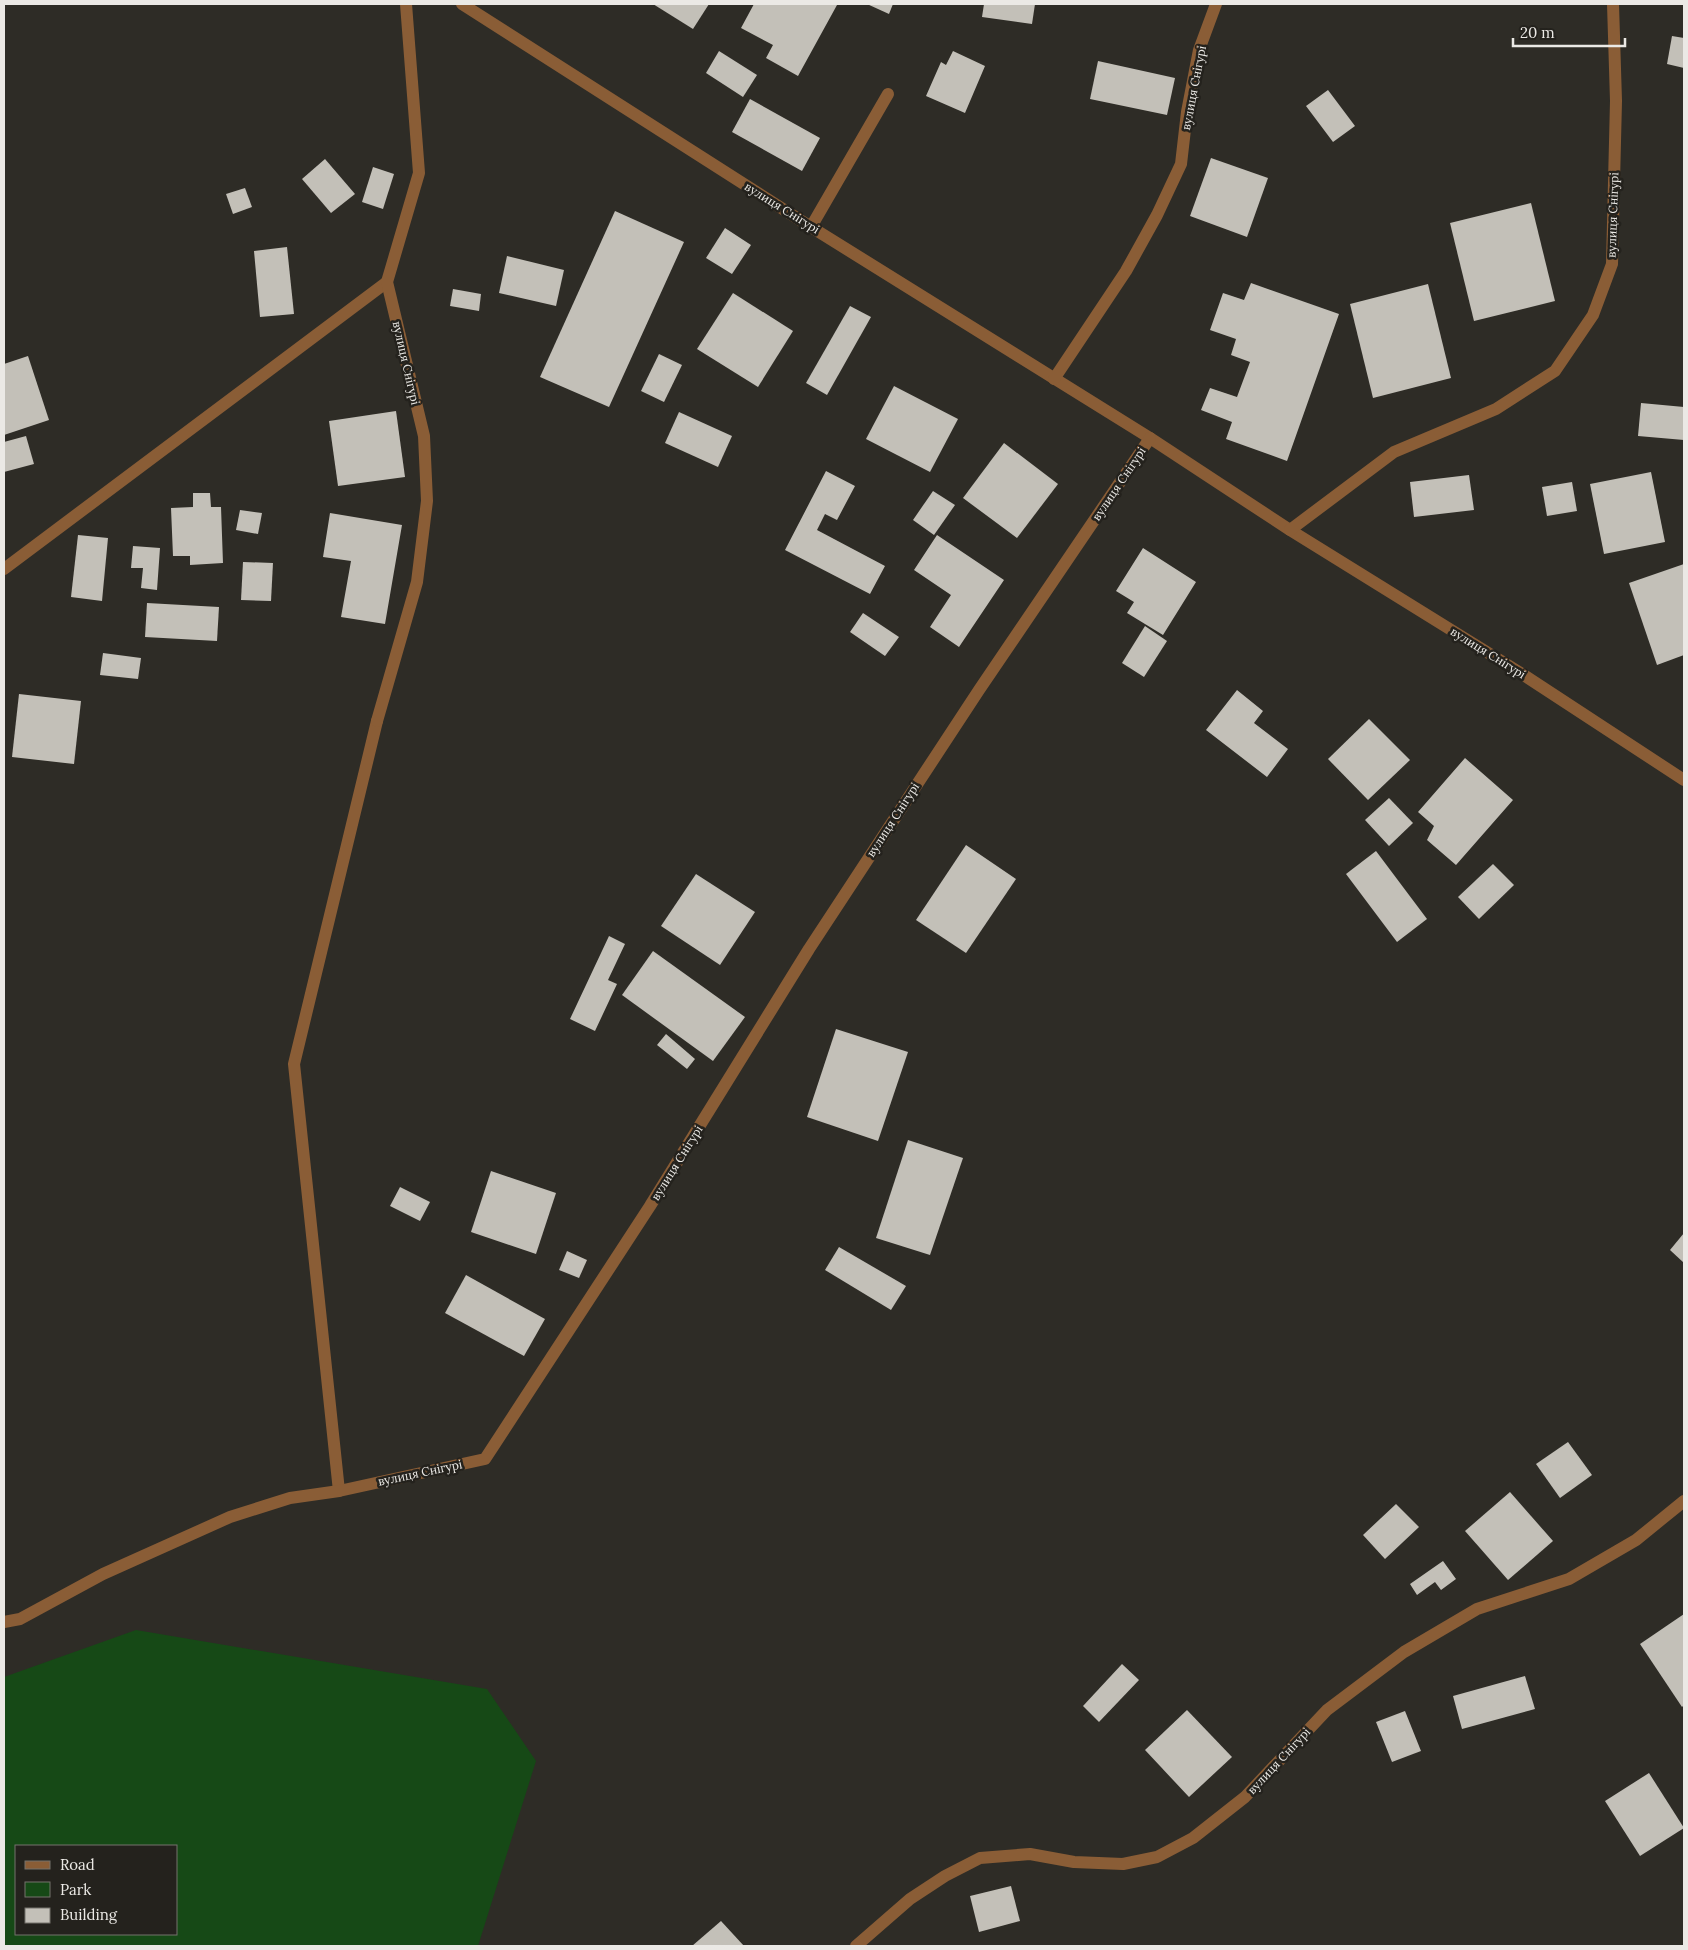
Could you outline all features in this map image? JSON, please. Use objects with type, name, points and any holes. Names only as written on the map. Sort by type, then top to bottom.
[{"type":"street","name":"вулиця Снігурі","points":[[339,1491],[294,1064],[377,721],[417,582],[427,501],[424,436],[387,282],[419,173],[406,4]]},
{"type":"street","name":"вулиця Снігурі","points":[[462,4],[811,227],[1150,438],[1290,530],[1519,672],[1684,780]]},
{"type":"street","name":"вулиця Снігурі","points":[[1054,379],[1126,271],[1157,215],[1180,164],[1187,112],[1199,50],[1216,4]]},
{"type":"street","name":"вулиця Снігурі","points":[[1290,530],[1394,452],[1496,408],[1555,370],[1593,315],[1612,264],[1616,101],[1613,4]]},
{"type":"street","points":[[811,227],[888,94]]},
{"type":"street","points":[[4,569],[387,282]]},
{"type":"street","name":"вулиця Снігурі","points":[[4,1622],[20,1618],[103,1574],[230,1517],[290,1498],[339,1491],[485,1459],[650,1206],[809,949],[979,690],[1150,438]]},
{"type":"street","name":"вулиця Снігурі","points":[[856,1946],[910,1898],[945,1876],[980,1858],[1030,1854],[1074,1862],[1123,1864],[1157,1857],[1193,1838],[1245,1797],[1327,1710],[1404,1652],[1477,1609],[1569,1579],[1636,1540],[1684,1501]]},
{"type":"green space","points":[[136,1630],[487,1689],[536,1761],[478,1946],[4,1946],[4,1677]]},
{"type":"building","points":[[653,4],[709,4],[693,29]]},
{"type":"building","points":[[754,4],[837,5],[798,76],[766,58],[773,45],[741,28]]},
{"type":"building","points":[[867,4],[893,4],[889,14]]},
{"type":"building","points":[[984,4],[1035,4],[1032,24],[982,17]]},
{"type":"building","points":[[1672,36],[1684,38],[1684,68],[1667,64]]},
{"type":"building","points":[[719,51],[757,75],[743,97],[706,73]]},
{"type":"building","points":[[953,51],[985,66],[965,113],[926,96],[941,62],[946,65]]},
{"type":"building","points":[[1098,61],[1175,78],[1167,115],[1090,99]]},
{"type":"building","points":[[1328,90],[1355,126],[1333,142],[1306,106]]},
{"type":"building","points":[[750,99],[820,138],[802,171],[732,132]]},
{"type":"building","points":[[1211,158],[1268,178],[1247,237],[1190,216]]},
{"type":"building","points":[[325,159],[355,194],[331,213],[302,179]]},
{"type":"building","points":[[373,167],[394,174],[383,209],[362,202]]},
{"type":"building","points":[[245,188],[252,207],[233,214],[226,194]]},
{"type":"building","points":[[1531,203],[1555,301],[1474,321],[1450,223]]},
{"type":"building","points":[[615,211],[684,242],[609,407],[540,377]]},
{"type":"building","points":[[725,228],[751,245],[732,274],[706,258]]},
{"type":"building","points":[[287,247],[294,314],[260,317],[254,251]]},
{"type":"building","points":[[507,256],[564,270],[556,306],[499,293]]},
{"type":"building","points":[[1251,283],[1339,314],[1287,461],[1226,439],[1232,422],[1201,410],[1210,388],[1237,397],[1250,362],[1231,355],[1236,339],[1210,330],[1223,293],[1244,300]]},
{"type":"building","points":[[1428,284],[1451,378],[1373,398],[1350,304]]},
{"type":"building","points":[[453,289],[481,294],[479,311],[450,306]]},
{"type":"building","points":[[733,293],[793,331],[758,387],[697,349]]},
{"type":"building","points":[[850,306],[871,317],[827,395],[806,383]]},
{"type":"building","points":[[659,354],[682,365],[664,402],[641,391]]},
{"type":"building","points":[[28,356],[49,420],[4,435],[4,364]]},
{"type":"building","points":[[894,386],[958,419],[930,472],[866,439]]},
{"type":"building","points":[[1641,403],[1684,407],[1684,440],[1638,436]]},
{"type":"building","points":[[396,411],[405,477],[338,486],[329,421]]},
{"type":"building","points":[[679,412],[732,436],[718,467],[665,443]]},
{"type":"building","points":[[26,436],[34,464],[4,472],[4,442]]},
{"type":"building","points":[[1004,443],[1058,484],[1017,538],[963,498]]},
{"type":"building","points":[[826,471],[855,486],[837,520],[825,514],[817,530],[885,566],[870,594],[785,550]]},
{"type":"building","points":[[1651,472],[1665,542],[1604,554],[1590,484]]},
{"type":"building","points":[[1469,475],[1474,510],[1414,517],[1410,482]]},
{"type":"building","points":[[1572,482],[1577,511],[1547,516],[1542,487]]},
{"type":"building","points":[[933,491],[955,505],[934,535],[913,520]]},
{"type":"building","points":[[193,493],[210,493],[211,507],[221,507],[223,563],[190,565],[190,556],[173,556],[171,508],[193,507]]},
{"type":"building","points":[[240,510],[262,513],[258,534],[236,530]]},
{"type":"building","points":[[330,513],[402,525],[385,624],[341,617],[351,561],[323,557]]},
{"type":"building","points":[[78,535],[108,538],[102,601],[71,597]]},
{"type":"building","points":[[937,535],[1004,580],[959,647],[930,627],[951,595],[914,570]]},
{"type":"building","points":[[133,546],[160,548],[157,590],[141,588],[143,568],[131,568]]},
{"type":"building","points":[[1143,548],[1196,582],[1163,635],[1127,613],[1134,602],[1116,591]]},
{"type":"building","points":[[243,562],[273,563],[271,601],[241,600]]},
{"type":"building","points":[[1684,564],[1684,655],[1657,665],[1629,583]]},
{"type":"building","points":[[147,603],[219,607],[217,641],[145,637]]},
{"type":"building","points":[[863,613],[899,637],[885,656],[850,632]]},
{"type":"building","points":[[1145,626],[1167,641],[1144,677],[1122,663]]},
{"type":"building","points":[[103,653],[141,658],[138,679],[100,675]]},
{"type":"building","points":[[1237,690],[1263,711],[1254,723],[1288,749],[1267,777],[1206,730]]},
{"type":"building","points":[[19,694],[81,701],[74,764],[12,757]]},
{"type":"building","points":[[1369,719],[1410,760],[1368,800],[1328,759]]},
{"type":"building","points":[[1465,758],[1513,800],[1456,865],[1427,840],[1434,826],[1418,812]]},
{"type":"building","points":[[1389,798],[1413,823],[1389,846],[1365,820]]},
{"type":"building","points":[[966,845],[1016,879],[966,953],[916,920]]},
{"type":"building","points":[[1376,851],[1427,919],[1397,942],[1346,874]]},
{"type":"building","points":[[1493,864],[1514,885],[1479,919],[1458,897]]},
{"type":"building","points":[[696,874],[755,912],[720,965],[661,926]]},
{"type":"building","points":[[609,936],[625,944],[608,980],[617,984],[595,1031],[570,1019]]},
{"type":"building","points":[[653,951],[745,1017],[713,1061],[622,995]]},
{"type":"building","points":[[836,1029],[908,1052],[878,1141],[807,1117]]},
{"type":"building","points":[[666,1034],[695,1059],[687,1069],[657,1045]]},
{"type":"building","points":[[908,1140],[963,1158],[930,1255],[876,1238]]},
{"type":"building","points":[[491,1171],[556,1193],[536,1254],[471,1232]]},
{"type":"building","points":[[400,1187],[430,1202],[420,1221],[390,1206]]},
{"type":"building","points":[[1684,1233],[1684,1263],[1670,1250]]},
{"type":"building","points":[[839,1247],[906,1286],[891,1310],[825,1270]]},
{"type":"building","points":[[567,1251],[587,1260],[579,1278],[559,1270]]},
{"type":"building","points":[[466,1275],[545,1319],[524,1356],[445,1313]]},
{"type":"building","points":[[1568,1442],[1592,1475],[1560,1498],[1536,1464]]},
{"type":"building","points":[[1510,1492],[1553,1541],[1508,1580],[1465,1531]]},
{"type":"building","points":[[1396,1504],[1419,1527],[1385,1559],[1363,1535]]},
{"type":"building","points":[[1443,1561],[1456,1579],[1441,1590],[1435,1582],[1417,1595],[1410,1584]]},
{"type":"building","points":[[1684,1614],[1684,1705],[1682,1707],[1640,1644]]},
{"type":"building","points":[[1122,1664],[1139,1680],[1099,1722],[1083,1706]]},
{"type":"building","points":[[1525,1676],[1535,1709],[1462,1729],[1453,1696]]},
{"type":"building","points":[[1187,1710],[1232,1757],[1189,1797],[1145,1750]]},
{"type":"building","points":[[1405,1711],[1421,1751],[1392,1762],[1376,1722]]},
{"type":"building","points":[[1649,1773],[1684,1828],[1640,1856],[1605,1801]]},
{"type":"building","points":[[1011,1886],[1020,1921],[979,1932],[970,1896]]},
{"type":"building","points":[[721,1921],[744,1946],[692,1946]]}]
